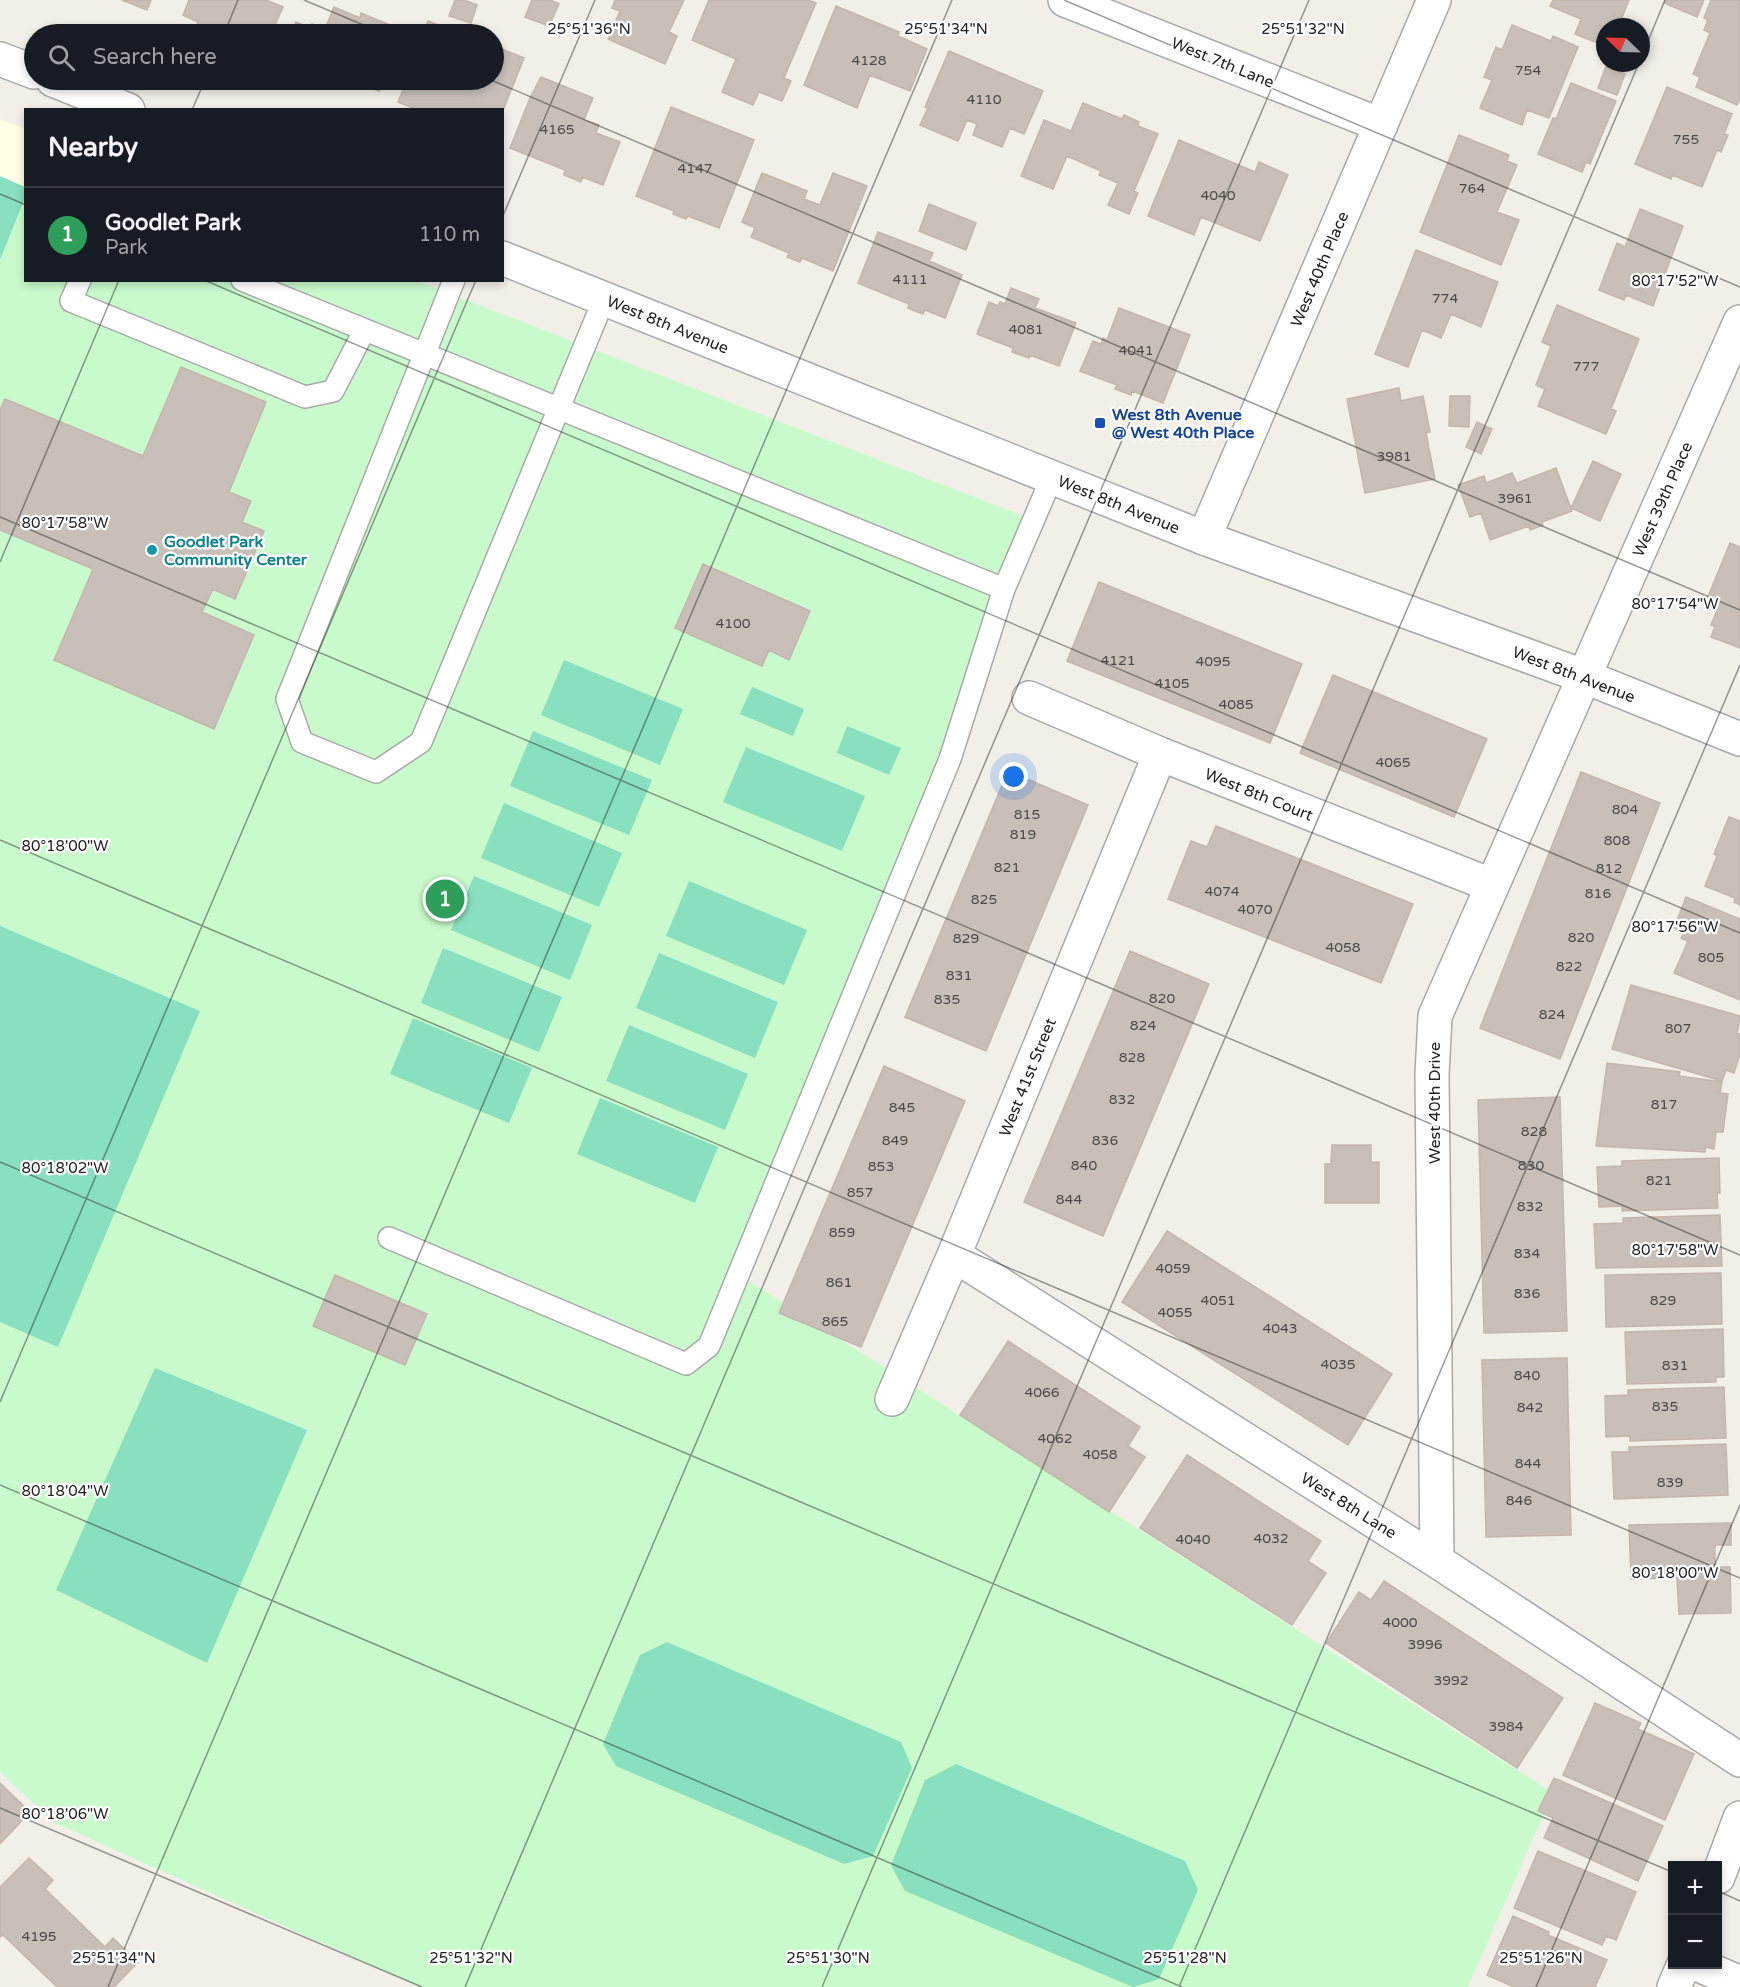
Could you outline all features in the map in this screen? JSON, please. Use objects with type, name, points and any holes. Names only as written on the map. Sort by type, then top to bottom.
[{"type":"street","name":"West 7th Lane","points":[[1065,0],[1381,125]]},
{"type":"street","name":"West 40th Place","points":[[1204,538],[1434,0]]},
{"type":"street","points":[[0,59],[24,68]]},
{"type":"street","points":[[78,90],[123,108]]},
{"type":"street","name":"West 8th Avenue","points":[[504,259],[1204,538],[1584,676],[1740,739]]},
{"type":"street","name":"West 39th Place","points":[[1584,676],[1740,322]]},
{"type":"street","name":"West 40th Drive","points":[[1437,1561],[1432,1075],[1435,1016],[1584,676]]},
{"type":"street","name":"West 8th Court","points":[[1029,698],[1160,754],[1491,885]]},
{"type":"street","name":"West 41st Street","points":[[892,1399],[954,1255],[1160,754]]},
{"type":"street","name":"West 8th Lane","points":[[954,1255],[1437,1561],[1740,1760]]},
{"type":"street","points":[[1722,1866],[1740,1818]]},
{"type":"street","points":[[1674,1987],[1682,1969]]},
{"type":"street","points":[[1707,1969],[1740,1983]]},
{"type":"lane","points":[[79,282],[71,301],[305,397],[333,391],[364,331]]},
{"type":"lane","points":[[247,282],[1004,589]]},
{"type":"lane","points":[[453,282],[287,699],[302,742],[376,772],[422,742],[604,299]]},
{"type":"lane","points":[[390,1238],[686,1364],[710,1346],[950,759],[1004,589],[1052,477]]},
{"type":"shaded area","points":[[0,119],[24,128],[24,200],[0,260]]},
{"type":"green space","points":[[0,176],[24,187],[24,200],[0,260]]},
{"type":"green space","points":[[24,200],[24,282],[420,282],[1044,524],[736,1273],[1553,1793],[1468,1987],[419,1987],[55,1823],[0,1772],[0,260]]},
{"type":"green space","points":[[564,660],[683,709],[660,765],[541,715]]},
{"type":"green space","points":[[752,687],[804,709],[793,736],[740,714]]},
{"type":"green space","points":[[847,726],[901,748],[889,775],[837,753]]},
{"type":"green space","points":[[533,731],[652,780],[629,835],[510,786]]},
{"type":"green space","points":[[746,747],[865,796],[842,851],[723,802]]},
{"type":"green space","points":[[504,803],[622,853],[599,907],[481,858]]},
{"type":"green space","points":[[474,876],[592,925],[570,980],[451,930]]},
{"type":"green space","points":[[689,881],[807,930],[784,985],[666,936]]},
{"type":"green space","points":[[0,926],[200,1011],[58,1347],[0,1322]]},
{"type":"green space","points":[[443,948],[562,997],[539,1052],[421,1003]]},
{"type":"green space","points":[[659,953],[778,1002],[755,1058],[636,1008]]},
{"type":"green space","points":[[413,1018],[532,1068],[509,1123],[390,1074]]},
{"type":"green space","points":[[629,1025],[748,1074],[725,1130],[606,1081]]},
{"type":"green space","points":[[600,1098],[718,1147],[695,1203],[577,1154]]},
{"type":"green space","points":[[155,1368],[307,1430],[207,1663],[56,1590]]},
{"type":"green space","points":[[667,1642],[901,1742],[912,1768],[873,1856],[844,1864],[616,1766],[603,1744],[640,1655]]},
{"type":"green space","points":[[956,1764],[1185,1861],[1198,1890],[1159,1979],[1133,1987],[905,1891],[891,1865],[925,1780]]},
{"type":"building","points":[[122,0],[151,0],[147,10]]},
{"type":"building","points":[[189,0],[266,0],[283,7],[275,24],[197,24],[198,22],[183,15]]},
{"type":"building","points":[[455,0],[464,0],[477,5],[471,23],[449,16]]},
{"type":"building","points":[[532,0],[550,0],[559,4],[549,26],[525,17]]},
{"type":"building","points":[[615,0],[684,0],[669,32],[677,36],[665,64],[608,39],[620,11],[612,8]]},
{"type":"building","points":[[709,0],[808,0],[816,3],[784,78],[791,81],[782,101],[759,92],[753,105],[722,92],[736,59],[692,40]]},
{"type":"building","points":[[1553,0],[1629,0],[1622,18],[1596,18],[1596,42],[1575,34],[1581,19],[1550,6]]},
{"type":"building","points":[[1666,0],[1704,0],[1697,17],[1664,3]]},
{"type":"building","points":[[1711,0],[1740,0],[1740,99],[1737,105],[1696,87],[1700,77],[1693,74],[1710,33],[1704,30],[1708,20],[1704,18]]},
{"type":"building","points":[[836,6],[899,32],[898,36],[927,49],[910,91],[870,75],[857,108],[804,85]]},
{"type":"building","points":[[334,7],[360,18],[361,13],[388,24],[327,24]]},
{"type":"building","points":[[1512,25],[1551,41],[1553,36],[1578,47],[1549,118],[1527,110],[1522,125],[1480,108],[1492,80],[1484,77],[1496,47],[1502,50]]},
{"type":"building","points":[[504,50],[524,58],[504,108],[412,108],[398,102],[403,90],[504,90]]},
{"type":"building","points":[[949,51],[1043,91],[1024,134],[1010,128],[1002,147],[973,135],[977,124],[967,120],[958,141],[920,125],[928,108],[925,107]]},
{"type":"building","points":[[1604,72],[1625,74],[1617,95],[1598,88]]},
{"type":"building","points":[[541,77],[593,98],[584,120],[599,125],[596,133],[620,142],[603,185],[582,177],[581,182],[564,175],[565,170],[510,148]]},
{"type":"building","points":[[1571,83],[1616,101],[1590,164],[1586,162],[1582,172],[1538,154]]},
{"type":"building","points":[[1667,87],[1732,114],[1724,134],[1728,135],[1721,152],[1717,150],[1702,187],[1672,175],[1671,179],[1635,164]]},
{"type":"building","points":[[1083,103],[1122,119],[1124,115],[1139,122],[1138,126],[1158,134],[1134,191],[1138,193],[1129,214],[1108,205],[1118,183],[1099,175],[1101,171],[1067,156],[1053,189],[1021,176],[1044,120],[1071,131]]},
{"type":"building","points":[[671,107],[754,140],[719,228],[688,216],[686,219],[673,214],[674,211],[636,196]]},
{"type":"building","points":[[1459,135],[1509,155],[1507,161],[1517,165],[1497,212],[1519,220],[1501,265],[1420,232]]},
{"type":"building","points":[[1179,140],[1255,172],[1259,162],[1288,175],[1260,241],[1201,217],[1194,235],[1148,216]]},
{"type":"building","points":[[762,173],[807,191],[804,199],[820,205],[833,173],[867,186],[833,271],[802,258],[800,262],[787,257],[789,253],[751,237],[755,228],[742,222]]},
{"type":"building","points":[[929,204],[976,223],[966,250],[919,231]]},
{"type":"building","points":[[1640,209],[1683,226],[1653,306],[1626,295],[1624,300],[1599,290],[1617,243],[1625,247]]},
{"type":"building","points":[[878,232],[933,253],[929,261],[962,275],[945,318],[925,310],[923,314],[915,311],[908,308],[909,304],[858,283]]},
{"type":"building","points":[[1416,250],[1498,282],[1481,327],[1451,314],[1441,338],[1422,330],[1408,367],[1375,354]]},
{"type":"building","points":[[1011,288],[1039,299],[1035,308],[1076,323],[1059,366],[1030,355],[1029,358],[1012,352],[1013,348],[977,334],[989,302],[998,306],[1000,302],[1005,304]]},
{"type":"building","points":[[1557,305],[1639,339],[1611,409],[1616,411],[1606,434],[1538,406],[1545,389],[1536,385],[1551,346],[1542,342]]},
{"type":"building","points":[[1119,308],[1190,335],[1163,403],[1132,391],[1131,395],[1115,389],[1117,385],[1080,371],[1093,341],[1101,344],[1103,338],[1107,340]]},
{"type":"building","name":"Goodlet Park Community Center","points":[[181,367],[266,402],[229,492],[251,501],[242,522],[264,531],[235,599],[213,589],[202,612],[254,635],[214,729],[54,660],[93,569],[0,530],[0,410],[5,399],[143,456]]},
{"type":"building","points":[[1399,388],[1401,401],[1423,396],[1430,432],[1426,433],[1435,479],[1365,493],[1347,399]]},
{"type":"building","points":[[1450,396],[1470,396],[1469,427],[1449,426]]},
{"type":"building","points":[[1477,422],[1492,429],[1481,454],[1466,447]]},
{"type":"building","points":[[1593,461],[1621,474],[1600,521],[1571,508]]},
{"type":"building","points":[[1556,468],[1572,511],[1542,522],[1543,525],[1530,530],[1529,526],[1490,540],[1481,513],[1470,517],[1458,485],[1484,476],[1486,483],[1512,473],[1517,483]]},
{"type":"building","points":[[1730,543],[1740,547],[1740,648],[1711,637],[1715,626],[1711,625],[1718,608],[1705,604]]},
{"type":"building","points":[[703,564],[810,611],[789,660],[769,650],[762,666],[675,628]]},
{"type":"building","points":[[1099,582],[1302,664],[1270,743],[1067,661]]},
{"type":"building","points":[[1333,675],[1487,739],[1454,817],[1300,753]]},
{"type":"building","points":[[1008,771],[1088,805],[986,1051],[905,1017]]},
{"type":"building","points":[[1581,772],[1660,803],[1560,1059],[1480,1028]]},
{"type":"building","points":[[1729,817],[1740,821],[1740,905],[1734,902],[1735,898],[1705,886],[1717,856],[1714,854]]},
{"type":"building","points":[[1216,826],[1413,904],[1381,983],[1168,899],[1191,841],[1207,847]]},
{"type":"building","points":[[1686,897],[1740,919],[1740,1000],[1674,973],[1688,941],[1681,938],[1684,932],[1674,928]]},
{"type":"building","points":[[1130,951],[1209,984],[1103,1236],[1024,1202]]},
{"type":"building","points":[[1631,985],[1740,1016],[1737,1034],[1740,1034],[1740,1054],[1734,1073],[1726,1070],[1722,1081],[1612,1049]]},
{"type":"building","points":[[1607,1063],[1680,1072],[1679,1076],[1722,1082],[1720,1093],[1728,1094],[1723,1132],[1716,1132],[1714,1149],[1705,1147],[1705,1152],[1596,1146]]},
{"type":"building","points":[[884,1066],[965,1101],[861,1347],[779,1313]]},
{"type":"building","points":[[1560,1097],[1567,1331],[1484,1333],[1478,1100]]},
{"type":"building","points":[[1332,1145],[1371,1145],[1371,1162],[1379,1162],[1379,1203],[1325,1203],[1325,1164],[1331,1164]]},
{"type":"building","points":[[1719,1158],[1718,1208],[1622,1211],[1622,1206],[1599,1207],[1597,1167],[1622,1166],[1622,1161]]},
{"type":"building","points":[[1720,1215],[1722,1266],[1596,1268],[1594,1224],[1623,1223],[1623,1218]]},
{"type":"building","points":[[1167,1231],[1392,1374],[1348,1445],[1122,1302]]},
{"type":"building","points":[[1721,1273],[1722,1324],[1606,1327],[1605,1275]]},
{"type":"building","points":[[335,1275],[427,1314],[405,1365],[313,1326]]},
{"type":"building","points":[[1723,1329],[1724,1377],[1716,1377],[1716,1382],[1627,1384],[1625,1332]]},
{"type":"building","points":[[1008,1341],[1140,1427],[1128,1446],[1145,1457],[1109,1512],[960,1415]]},
{"type":"building","points":[[1567,1358],[1571,1535],[1486,1537],[1482,1360]]},
{"type":"building","points":[[1724,1387],[1726,1438],[1630,1441],[1630,1436],[1606,1437],[1605,1396],[1628,1395],[1628,1390]]},
{"type":"building","points":[[1726,1444],[1728,1495],[1614,1499],[1612,1452],[1629,1452],[1629,1447]]},
{"type":"building","points":[[1187,1455],[1321,1541],[1308,1561],[1326,1573],[1292,1625],[1140,1528]]},
{"type":"building","points":[[1731,1523],[1731,1545],[1715,1545],[1715,1567],[1730,1567],[1731,1613],[1679,1614],[1677,1578],[1631,1579],[1629,1525]]},
{"type":"building","points":[[1384,1581],[1563,1698],[1517,1768],[1326,1643],[1359,1592],[1371,1600]]},
{"type":"building","points":[[1595,1703],[1641,1723],[1638,1729],[1694,1754],[1665,1820],[1563,1775]]},
{"type":"building","points":[[1554,1778],[1663,1826],[1638,1881],[1544,1838],[1553,1818],[1538,1811]]},
{"type":"building","points":[[0,1783],[30,1812],[0,1844]]},
{"type":"building","points":[[1538,1851],[1636,1892],[1616,1940],[1606,1936],[1602,1945],[1514,1908]]},
{"type":"building","points":[[29,1858],[53,1880],[45,1889],[105,1947],[113,1938],[138,1962],[114,1987],[57,1987],[3,1935],[0,1937],[0,1887]]},
{"type":"building","points":[[1513,1916],[1549,1932],[1548,1935],[1607,1960],[1595,1987],[1514,1987],[1487,1975]]},
{"type":"place","name":"West 8th Avenue @ West 40th Place","points":[[1100,423]]},
{"type":"place","name":"Goodlet Park Community Center","points":[[152,550]]},
{"type":"place","name":"Goodlet Park","points":[[445,899]]}]
